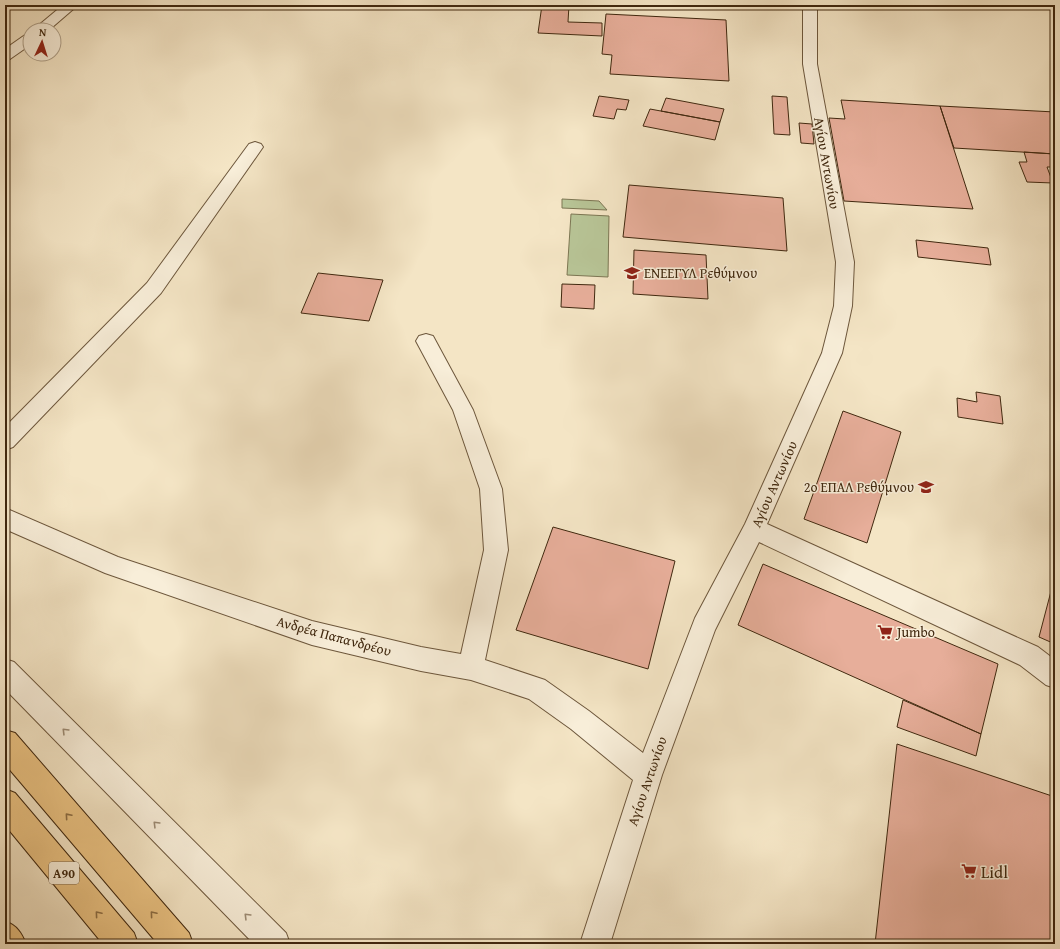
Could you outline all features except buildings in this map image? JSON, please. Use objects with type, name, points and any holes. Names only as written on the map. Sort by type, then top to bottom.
[{"type":"highway","points":[[5,743],[178,944]]},
{"type":"highway","name":"Α90","points":[[5,803],[123,944]]},
{"type":"highway","points":[[5,936],[11,944]]},
{"type":"street","points":[[50,22],[71,5]]},
{"type":"street","name":"Αγίου Αντωνίου","points":[[595,944],[648,775],[704,626],[754,529],[832,353],[843,306],[844,262],[810,64],[810,5]]},
{"type":"street","points":[[5,56],[22,44]]},
{"type":"street","points":[[5,441],[154,288],[255,147]]},
{"type":"street","points":[[426,340],[463,410],[491,489],[496,550],[471,668]]},
{"type":"street","name":"Ανδρέα Παπανδρέου","points":[[5,518],[113,566],[312,633],[421,659],[471,668],[536,689],[580,720],[648,775]]},
{"type":"street","points":[[754,529],[1029,656],[1055,676]]},
{"type":"street","points":[[5,671],[275,944]]},
{"type":"green space","points":[[562,199],[599,201],[607,210],[562,208]]},
{"type":"green space","points":[[571,214],[609,216],[608,277],[567,275]]},
{"type":"place","name":"ΕΝΕΕΓΥΛ Ρεθύμνου","points":[[632,273]]},
{"type":"place","name":"2ο ΕΠΑΛ Ρεθύμνου","points":[[926,487]]},
{"type":"place","name":"Jumbo","points":[[885,632]]},
{"type":"place","name":"Lidl","points":[[969,871]]}]
